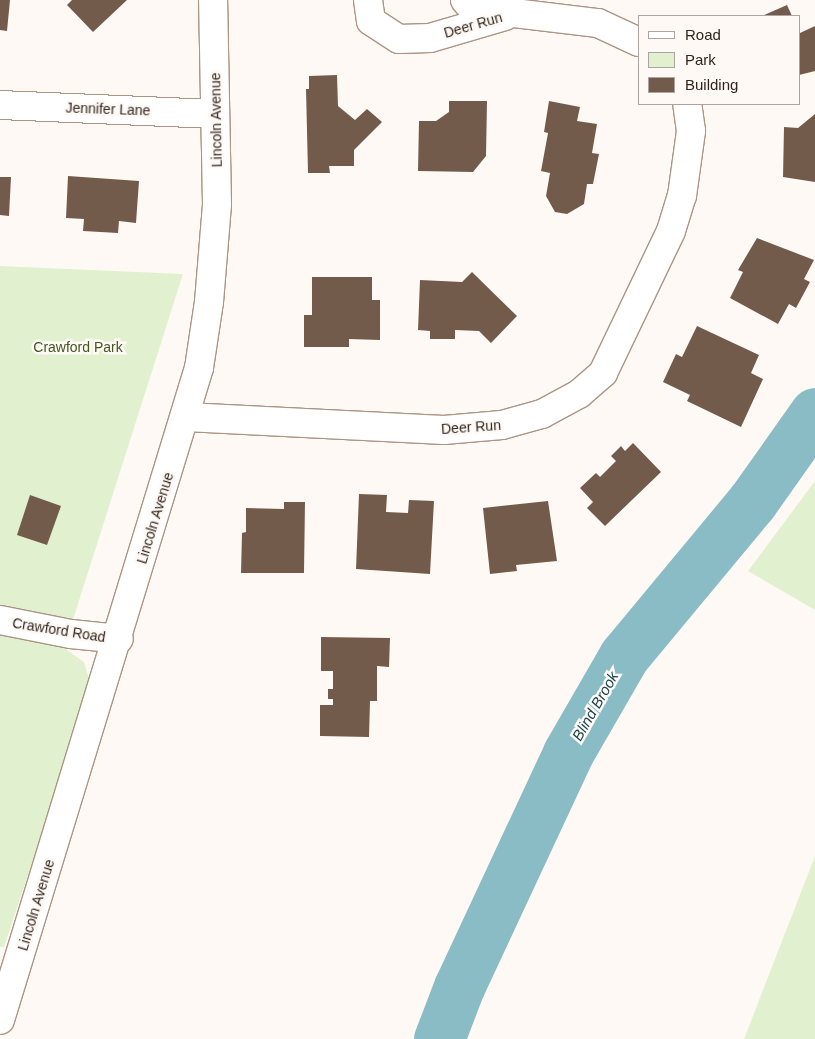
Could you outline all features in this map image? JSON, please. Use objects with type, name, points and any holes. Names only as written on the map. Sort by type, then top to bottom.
[{"type":"street","name":"Lincoln Avenue","points":[[0,1020],[186,417],[199,368],[212,273],[218,204],[213,0]]},
{"type":"street","name":"Deer Run","points":[[368,0],[371,21],[399,39],[430,38],[511,14]]},
{"type":"street","name":"Deer Run","points":[[465,0],[472,8],[511,14],[598,22],[638,42]]},
{"type":"street","name":"Jennifer Lane","points":[[0,105],[216,114]]},
{"type":"street","name":"Deer Run","points":[[186,417],[444,430],[502,425],[542,414],[579,394],[603,373],[672,231],[682,196],[691,131],[687,105]]},
{"type":"street","name":"Crawford Road","points":[[0,620],[71,634],[118,639]]},
{"type":"green space","name":"Crawford Park","points":[[0,266],[183,274],[64,648],[84,662],[91,685],[4,947],[0,947]]},
{"type":"green space","points":[[815,481],[815,610],[748,571]]},
{"type":"green space","points":[[815,856],[815,1039],[744,1039]]},
{"type":"building","points":[[0,0],[10,0],[7,31],[0,30]]},
{"type":"building","points":[[72,0],[127,0],[93,32],[67,5]]},
{"type":"building","points":[[787,5],[792,15],[764,15]]},
{"type":"building","points":[[815,26],[815,71],[800,75],[800,33]]},
{"type":"building","points":[[337,75],[338,106],[355,120],[367,109],[382,122],[354,150],[354,166],[329,166],[330,173],[308,173],[306,89],[309,89],[309,76]]},
{"type":"building","points":[[449,101],[487,101],[486,156],[473,172],[418,171],[419,121],[436,121],[449,112]]},
{"type":"building","points":[[549,101],[580,107],[577,121],[597,124],[592,153],[599,154],[593,184],[587,184],[584,204],[567,214],[555,212],[546,196],[550,173],[541,171],[548,133],[544,132]]},
{"type":"building","points":[[815,114],[815,182],[783,177],[784,127],[798,128]]},
{"type":"building","points":[[68,176],[139,181],[136,223],[119,221],[118,233],[83,231],[84,219],[66,218]]},
{"type":"building","points":[[0,177],[11,177],[9,216],[0,215]]},
{"type":"building","points":[[757,238],[814,260],[804,279],[810,282],[796,308],[789,304],[778,324],[730,298],[743,272],[738,270]]},
{"type":"building","points":[[472,272],[517,316],[491,343],[479,331],[455,330],[455,339],[430,339],[430,331],[418,330],[420,280],[462,282]]},
{"type":"building","points":[[312,277],[372,277],[372,300],[380,300],[380,340],[349,339],[349,347],[304,347],[304,315],[312,315]]},
{"type":"building","points":[[697,326],[759,355],[751,373],[763,379],[741,427],[687,401],[690,395],[663,382],[676,354],[682,357]]},
{"type":"building","points":[[633,443],[661,472],[605,526],[587,508],[593,502],[580,488],[596,473],[600,477],[616,461],[611,456],[621,446],[625,451]]},
{"type":"building","points":[[359,494],[387,495],[386,512],[408,513],[409,500],[434,501],[430,574],[356,569]]},
{"type":"building","points":[[30,495],[61,506],[47,545],[17,535]]},
{"type":"building","points":[[548,501],[557,561],[516,565],[517,571],[490,574],[483,508]]},
{"type":"building","points":[[284,502],[305,502],[304,573],[241,573],[242,533],[246,532],[246,508],[284,509]]},
{"type":"building","points":[[321,637],[390,638],[389,667],[377,666],[377,701],[370,701],[369,737],[320,736],[320,705],[333,705],[333,699],[328,699],[328,689],[333,689],[333,671],[321,671]]},
{"type":"waterway","name":"Blind Brook","points":[[439,1039],[459,987],[568,753],[624,656],[752,502],[815,413]]}]
